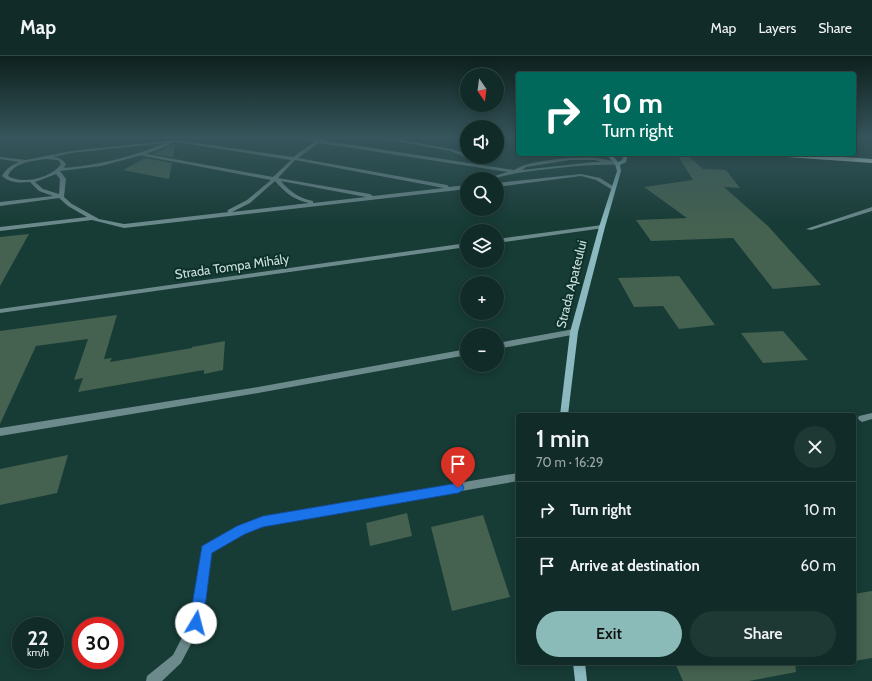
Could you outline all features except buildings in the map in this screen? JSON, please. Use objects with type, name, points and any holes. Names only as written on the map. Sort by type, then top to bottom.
[{"type":"street","points":[[14,166],[10,168],[2,176],[13,180],[30,180],[58,171],[99,166]]},
{"type":"street","points":[[58,171],[63,166]]},
{"type":"street","points":[[208,166],[379,198]]},
{"type":"street","points":[[220,215],[240,208],[254,198],[268,187],[287,166]]},
{"type":"street","points":[[334,166],[455,188]]},
{"type":"street","points":[[482,166],[515,172]]},
{"type":"street","points":[[504,175],[515,172],[525,166]]},
{"type":"street","points":[[504,177],[593,167],[614,166]]},
{"type":"street","name":"Strada Apateului","points":[[564,413],[574,332],[602,227],[619,171],[618,166]]},
{"type":"street","points":[[58,171],[63,179],[61,197]]},
{"type":"street","points":[[511,184],[526,175]]},
{"type":"street","points":[[504,184],[581,175],[598,179],[613,188]]},
{"type":"street","points":[[275,178],[287,192],[296,198],[302,201],[322,204]]},
{"type":"street","points":[[30,180],[42,190],[61,197],[70,205],[93,218],[124,226],[379,198],[460,187]]},
{"type":"street","points":[[0,204],[61,197]]},
{"type":"street","points":[[809,229],[872,209]]},
{"type":"street","points":[[0,229],[93,218]]},
{"type":"street","points":[[504,240],[602,227]]},
{"type":"street","name":"Strada Tompa Mihály","points":[[0,311],[460,246]]},
{"type":"street","points":[[504,345],[574,332]]},
{"type":"street","points":[[0,432],[252,391],[460,353]]},
{"type":"street","points":[[862,418],[872,416]]},
{"type":"street","points":[[152,681],[177,659],[196,623],[206,550],[241,530],[263,521],[516,477]]},
{"type":"street","points":[[579,665],[581,681]]},
{"type":"route","points":[[196,623],[206,550],[241,530],[263,521],[458,488]]}]
